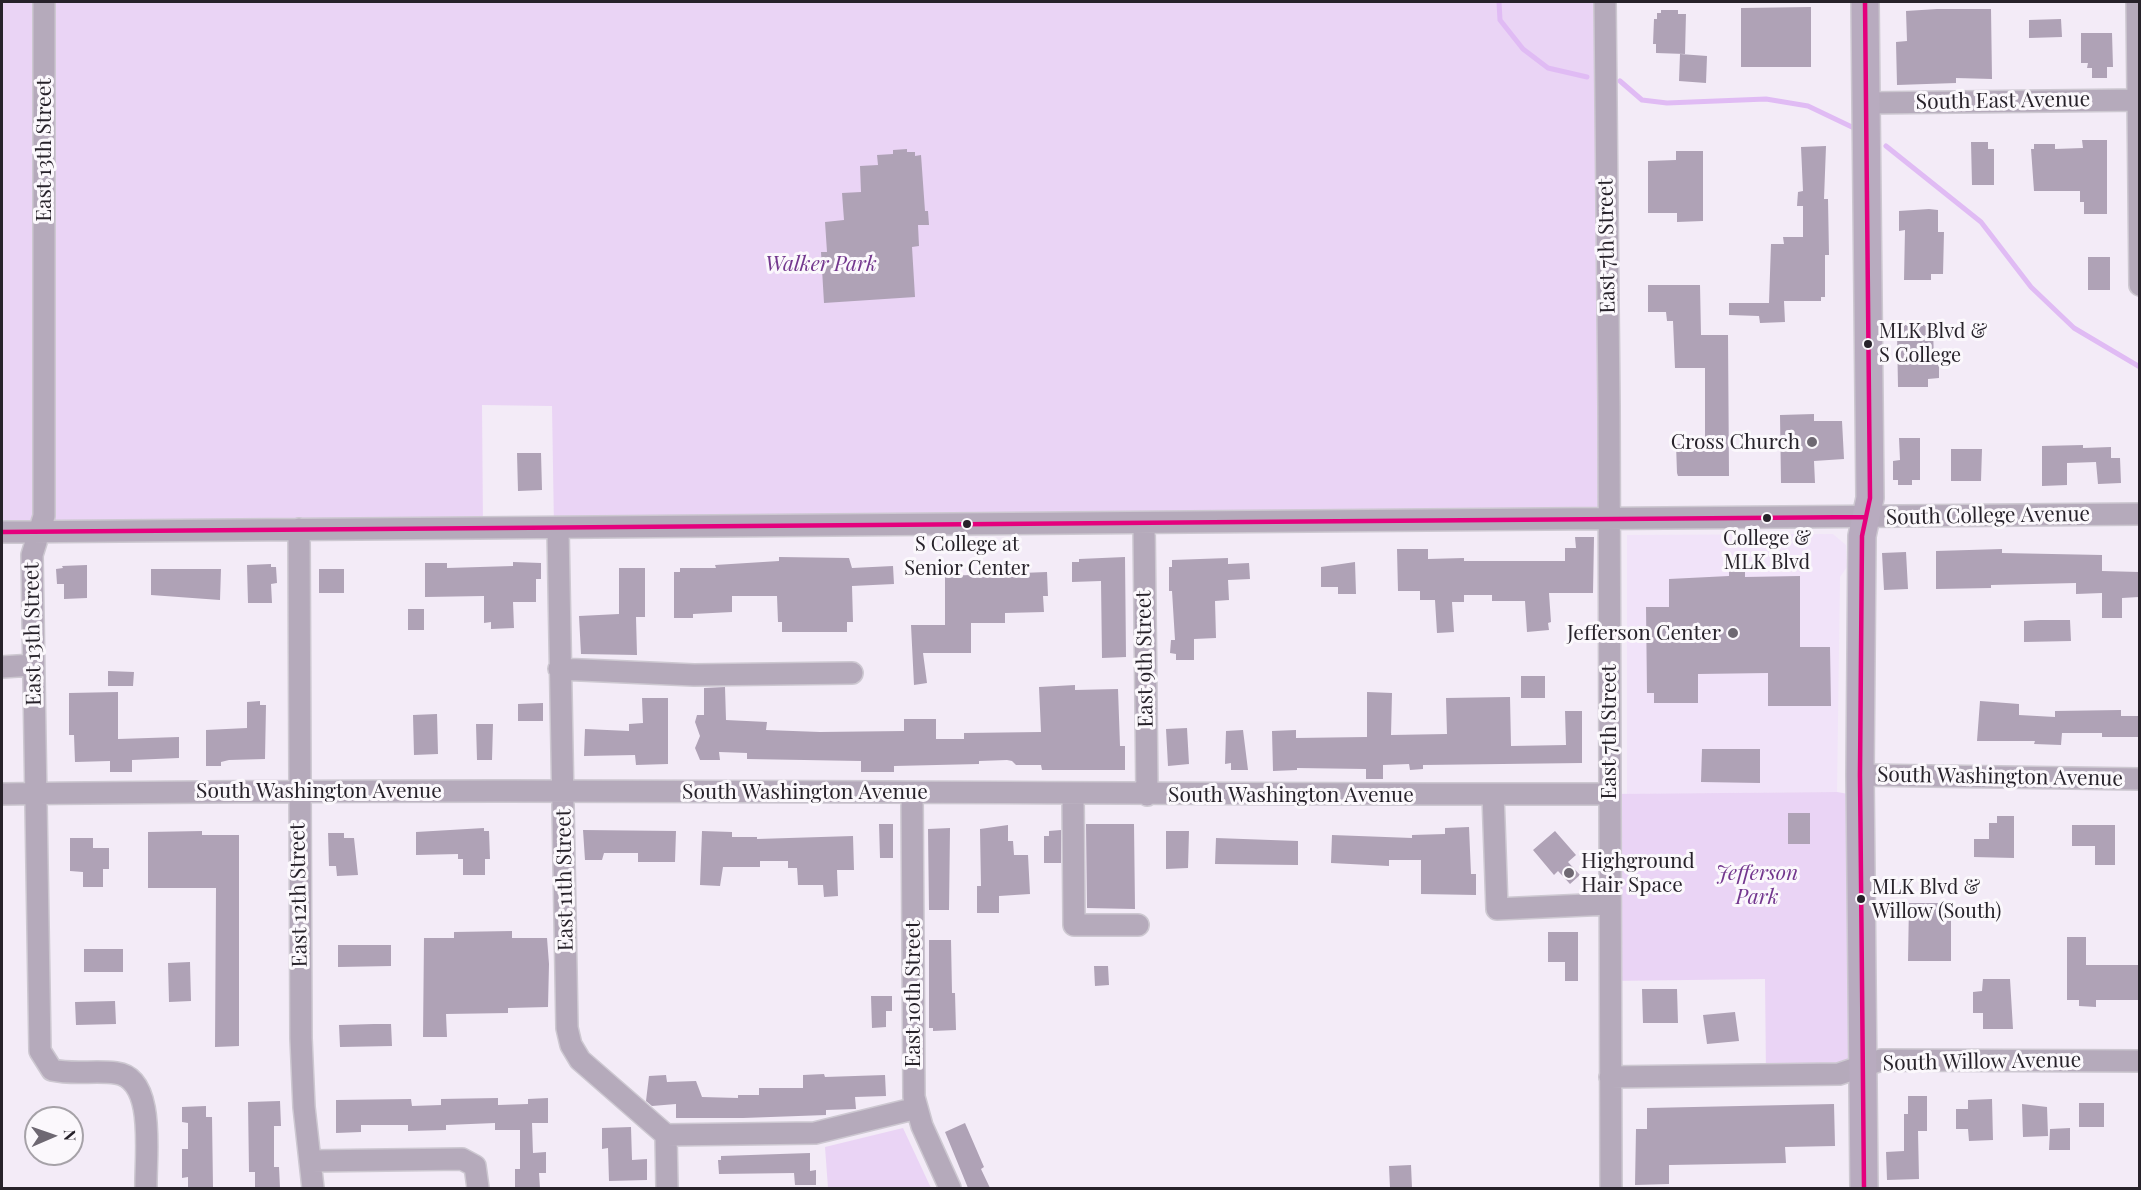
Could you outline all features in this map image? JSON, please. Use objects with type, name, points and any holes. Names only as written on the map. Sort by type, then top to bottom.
[{"type":"main road","points":[[1864,1188],[1860,775],[1862,536],[1869,498],[1865,2]]},
{"type":"street","name":"East 13th Street","points":[[44,2],[44,516],[32,555],[40,1052],[52,1070],[69,1074],[117,1073],[129,1077],[138,1086],[144,1100],[146,1188]]},
{"type":"street","name":"East 7th Street","points":[[1605,2],[1610,517],[1611,1188]]},
{"type":"street","points":[[2137,2],[2139,285]]},
{"type":"street","name":"South East Avenue","points":[[1866,103],[2139,100]]},
{"type":"street","name":"South College Avenue","points":[[2,532],[2139,514]]},
{"type":"street","name":"East 9th Street","points":[[1144,523],[1147,795]]},
{"type":"street","name":"East 12th Street","points":[[299,529],[298,791],[301,1038],[304,1107],[313,1188]]},
{"type":"street","name":"East 11th Street","points":[[558,529],[567,1028],[571,1045],[580,1060],[666,1135]]},
{"type":"street","points":[[2,667],[33,665]]},
{"type":"street","points":[[559,669],[694,675],[852,673]]},
{"type":"street","name":"South Washington Avenue","points":[[1860,775],[2139,779]]},
{"type":"street","name":"South Washington Avenue","points":[[2,794],[562,790],[1147,795],[1609,794]]},
{"type":"street","name":"East 10th Street","points":[[912,793],[914,1097],[950,1188]]},
{"type":"street","points":[[1073,794],[1074,925],[1138,925]]},
{"type":"street","points":[[1494,794],[1497,909],[1610,904]]},
{"type":"street","name":"South Willow Avenue","points":[[1610,1077],[1839,1074],[1881,1060],[2139,1061]]},
{"type":"street","points":[[667,1188],[666,1135],[815,1133],[917,1108]]},
{"type":"street","points":[[311,1161],[462,1159],[475,1167],[478,1188]]},
{"type":"shaded area","name":"Jefferson Center","points":[[1833,534],[1846,545],[1847,567],[1840,577],[1837,792],[1627,794],[1627,535]]},
{"type":"green space","name":"Walker Park","points":[[2,2],[1605,2],[1610,517],[554,528],[552,406],[482,405],[483,529],[2,532]]},
{"type":"green space","name":"Jefferson Park","points":[[1837,792],[1860,796],[1862,1066],[1766,1075],[1765,979],[1610,981],[1609,794]]},
{"type":"green space","points":[[903,1128],[931,1188],[828,1188],[825,1147]]},
{"type":"building","points":[[1811,7],[1811,67],[1741,67],[1741,8]]},
{"type":"building","points":[[1991,9],[1992,79],[1956,78],[1956,83],[1897,85],[1896,42],[1907,41],[1906,11]]},
{"type":"building","points":[[1661,10],[1678,10],[1678,14],[1686,14],[1685,54],[1656,53],[1656,44],[1653,44],[1654,19],[1657,19],[1657,13],[1661,13]]},
{"type":"building","points":[[2061,19],[2062,37],[2029,38],[2029,20]]},
{"type":"building","points":[[2081,33],[2112,33],[2113,67],[2107,67],[2107,78],[2092,78],[2092,68],[2087,68],[2088,63],[2081,63]]},
{"type":"building","points":[[1680,54],[1707,56],[1706,83],[1679,81]]},
{"type":"building","points":[[2082,140],[2107,140],[2107,214],[2084,214],[2084,202],[2080,202],[2080,191],[2034,191],[2031,149],[2034,149],[2034,144],[2055,144],[2055,149],[2083,148]]},
{"type":"building","points":[[1971,142],[1988,142],[1988,149],[1994,149],[1994,185],[1972,185]]},
{"type":"building","points":[[1826,146],[1824,199],[1828,199],[1829,255],[1825,255],[1825,297],[1821,297],[1821,301],[1784,301],[1785,322],[1760,323],[1759,316],[1729,315],[1729,303],[1769,303],[1771,244],[1784,244],[1783,237],[1803,237],[1803,206],[1797,206],[1798,192],[1803,191],[1801,147]]},
{"type":"building","points":[[907,149],[907,152],[915,152],[915,156],[921,155],[925,211],[928,211],[929,225],[918,225],[919,246],[912,247],[915,297],[824,303],[821,252],[827,252],[825,222],[844,220],[842,193],[861,192],[860,166],[878,165],[877,155],[893,154],[893,150]]},
{"type":"building","points":[[1676,151],[1703,151],[1703,221],[1677,222],[1677,213],[1648,213],[1648,161],[1676,160]]},
{"type":"building","points":[[1938,210],[1938,232],[1944,232],[1943,274],[1931,274],[1931,280],[1904,280],[1905,230],[1899,231],[1899,211]]},
{"type":"building","points":[[2088,257],[2110,257],[2110,290],[2088,290]]},
{"type":"building","points":[[1648,285],[1700,285],[1701,335],[1728,335],[1729,476],[1678,476],[1676,444],[1705,443],[1705,368],[1675,368],[1673,321],[1667,321],[1666,312],[1648,312]]},
{"type":"building","points":[[1904,325],[1928,325],[1928,328],[1933,328],[1934,361],[1939,361],[1939,378],[1928,379],[1928,387],[1898,387],[1897,333],[1904,333]]},
{"type":"building","name":"Cross Church","points":[[1814,414],[1814,421],[1842,421],[1844,459],[1814,461],[1815,483],[1781,483],[1780,415]]},
{"type":"building","points":[[1899,438],[1920,438],[1920,480],[1912,480],[1912,485],[1898,485],[1898,480],[1893,480],[1893,461],[1900,460]]},
{"type":"building","points":[[2083,445],[2083,448],[2111,447],[2111,458],[2120,458],[2121,483],[2098,484],[2096,462],[2067,463],[2067,485],[2042,486],[2042,446]]},
{"type":"building","points":[[1951,449],[1982,449],[1981,481],[1951,481]]},
{"type":"building","points":[[517,453],[541,453],[542,490],[518,491]]},
{"type":"building","points":[[1575,537],[1594,537],[1593,593],[1549,593],[1551,622],[1548,623],[1549,630],[1527,632],[1525,601],[1492,601],[1492,595],[1464,595],[1464,602],[1452,602],[1454,632],[1437,633],[1435,600],[1420,600],[1420,591],[1398,591],[1397,549],[1428,549],[1428,559],[1565,561],[1565,548],[1576,548]]},
{"type":"building","points":[[2002,549],[2002,553],[2102,555],[2102,571],[2139,572],[2139,597],[2122,598],[2122,618],[2102,618],[2102,593],[2076,594],[2076,583],[1936,589],[1936,551]]},
{"type":"building","points":[[1906,552],[1908,589],[1884,590],[1882,553]]},
{"type":"building","points":[[779,557],[849,558],[852,568],[893,566],[894,584],[852,586],[853,622],[847,622],[847,632],[782,632],[782,622],[778,622],[777,596],[732,596],[732,612],[693,614],[693,618],[674,618],[674,572],[680,572],[680,568],[716,568],[715,565],[779,561]]},
{"type":"building","points":[[1125,557],[1126,657],[1102,658],[1101,581],[1072,582],[1072,562],[1079,562],[1079,559]]},
{"type":"building","points":[[1228,558],[1228,564],[1249,563],[1250,579],[1228,580],[1229,600],[1215,601],[1216,638],[1194,639],[1194,660],[1176,660],[1176,654],[1170,653],[1171,640],[1175,640],[1172,591],[1169,591],[1169,567],[1172,567],[1172,560]]},
{"type":"building","points":[[513,562],[541,563],[541,579],[536,579],[536,602],[513,602],[514,628],[491,629],[491,622],[484,623],[484,596],[425,597],[425,563],[447,563],[447,568],[513,566]]},
{"type":"building","points":[[1355,562],[1356,594],[1338,594],[1338,587],[1321,587],[1321,567]]},
{"type":"building","points":[[271,564],[271,567],[276,567],[277,583],[271,584],[272,603],[248,603],[247,565]]},
{"type":"building","points":[[87,565],[87,598],[64,599],[64,584],[57,584],[56,569],[63,568],[62,566]]},
{"type":"building","points":[[1729,567],[1745,567],[1745,577],[1800,576],[1800,647],[1830,647],[1831,706],[1768,706],[1768,673],[1698,674],[1698,703],[1654,703],[1654,693],[1647,693],[1646,607],[1669,607],[1669,579],[1729,576]]},
{"type":"building","points":[[619,568],[645,568],[645,617],[636,617],[637,655],[581,654],[579,616],[619,614]]},
{"type":"building","points":[[151,569],[221,569],[220,600],[151,595]]},
{"type":"building","points":[[319,569],[344,569],[344,593],[319,593]]},
{"type":"building","points":[[1047,572],[1048,596],[1043,596],[1044,612],[1005,613],[1005,623],[971,623],[971,653],[923,653],[927,683],[914,685],[911,625],[945,625],[945,576]]},
{"type":"building","points":[[408,609],[424,609],[424,630],[408,630]]},
{"type":"building","points":[[2070,620],[2071,641],[2024,642],[2024,621]]},
{"type":"building","points":[[108,671],[134,672],[133,686],[108,686]]},
{"type":"building","points":[[1521,676],[1545,676],[1545,698],[1521,698]]},
{"type":"building","points":[[1075,685],[1075,690],[1118,689],[1120,746],[1125,746],[1125,770],[1042,770],[1041,765],[1016,765],[1007,760],[979,761],[979,764],[894,766],[894,772],[861,772],[861,761],[747,759],[747,753],[719,752],[720,760],[700,760],[695,748],[700,736],[695,722],[697,715],[704,715],[704,688],[725,687],[726,720],[767,722],[766,730],[904,731],[904,719],[936,719],[936,739],[964,739],[964,733],[1041,732],[1039,687]]},
{"type":"building","points":[[118,692],[118,739],[179,737],[179,758],[132,760],[132,772],[110,772],[110,761],[75,762],[74,735],[69,735],[69,693]]},
{"type":"building","points":[[1367,692],[1392,693],[1391,735],[1447,734],[1446,698],[1510,697],[1511,746],[1566,745],[1565,711],[1582,711],[1582,763],[1423,765],[1423,769],[1410,770],[1409,764],[1383,765],[1383,779],[1366,779],[1366,769],[1297,768],[1297,770],[1273,771],[1272,731],[1296,730],[1296,738],[1367,737]]},
{"type":"building","points":[[642,698],[668,698],[668,764],[636,765],[635,755],[584,756],[585,729],[629,731],[629,724],[643,723]]},
{"type":"building","points":[[260,701],[260,705],[266,705],[265,759],[229,760],[221,762],[221,766],[206,766],[206,730],[247,728],[247,702]]},
{"type":"building","points":[[1980,701],[2019,704],[2019,715],[2055,717],[2055,711],[2121,710],[2121,716],[2139,716],[2139,737],[2102,737],[2102,733],[2062,733],[2061,745],[2034,744],[2035,741],[1977,741]]},
{"type":"building","points":[[543,703],[543,721],[518,721],[518,704]]},
{"type":"building","points":[[437,714],[438,754],[414,755],[413,715]]},
{"type":"building","points":[[476,724],[493,724],[492,760],[477,760]]},
{"type":"building","points":[[1187,728],[1189,764],[1168,766],[1166,729]]},
{"type":"building","points":[[1243,730],[1248,770],[1231,770],[1231,763],[1225,764],[1226,731]]},
{"type":"building","points":[[1702,749],[1760,749],[1760,783],[1701,782]]},
{"type":"building","points":[[1788,813],[1810,813],[1810,844],[1788,844]]},
{"type":"building","points":[[1997,816],[2014,816],[2014,858],[1974,857],[1974,839],[1989,839],[1989,823],[1997,823]]},
{"type":"building","points":[[879,824],[893,824],[893,858],[880,858]]},
{"type":"building","points":[[1086,824],[1134,824],[1135,909],[1087,908]]},
{"type":"building","points":[[1008,825],[1008,841],[1013,841],[1014,855],[1028,855],[1030,894],[999,896],[999,913],[977,913],[977,886],[981,886],[980,829]]},
{"type":"building","points":[[2072,825],[2115,825],[2115,865],[2095,865],[2095,846],[2072,846]]},
{"type":"building","points":[[1469,827],[1471,874],[1476,874],[1476,895],[1421,894],[1421,860],[1389,860],[1389,866],[1331,863],[1332,835],[1412,838],[1412,835],[1445,834],[1445,828]]},
{"type":"building","points":[[484,828],[484,831],[489,831],[490,859],[485,859],[485,875],[463,875],[463,859],[458,859],[458,854],[416,855],[416,832]]},
{"type":"building","points":[[950,828],[949,910],[929,910],[928,829]]},
{"type":"building","points":[[583,830],[676,831],[675,862],[638,862],[638,853],[604,853],[602,860],[585,860]]},
{"type":"building","points":[[1061,830],[1061,863],[1044,863],[1044,836],[1049,836],[1049,831]]},
{"type":"building","points":[[202,831],[202,835],[239,835],[239,1046],[215,1047],[216,888],[148,888],[148,832]]},
{"type":"building","points":[[702,831],[732,832],[732,837],[757,837],[757,839],[853,836],[854,870],[837,870],[838,896],[824,897],[823,885],[798,885],[797,868],[788,868],[788,861],[760,861],[760,867],[723,867],[720,886],[700,885]]},
{"type":"building","points":[[1166,831],[1189,831],[1188,868],[1166,869]]},
{"type":"building","points":[[1555,831],[1576,855],[1568,862],[1580,875],[1570,884],[1558,871],[1554,875],[1533,850]]},
{"type":"building","points":[[328,833],[344,833],[344,838],[354,838],[358,875],[337,876],[336,866],[329,866]]},
{"type":"building","points":[[70,838],[93,838],[93,848],[109,848],[109,869],[103,869],[103,887],[83,887],[83,872],[70,871]]},
{"type":"building","points":[[1216,838],[1298,841],[1298,865],[1215,864]]},
{"type":"building","points":[[1909,903],[1951,903],[1951,961],[1908,961]]},
{"type":"building","points":[[512,931],[512,938],[547,938],[548,1007],[508,1008],[508,1013],[446,1014],[447,1037],[423,1037],[424,938],[454,938],[454,932]]},
{"type":"building","points":[[1548,932],[1578,932],[1578,981],[1565,981],[1565,962],[1548,962]]},
{"type":"building","points":[[2067,937],[2086,937],[2086,965],[2139,965],[2139,1000],[2096,1000],[2096,1007],[2079,1006],[2079,1000],[2067,1000]]},
{"type":"building","points":[[929,940],[951,940],[952,993],[955,993],[956,1030],[933,1031],[933,1028],[929,1028]]},
{"type":"building","points":[[338,945],[391,945],[391,966],[338,967]]},
{"type":"building","points":[[84,949],[123,949],[123,972],[84,972]]},
{"type":"building","points":[[190,962],[191,1001],[169,1002],[168,963]]},
{"type":"building","points":[[1094,966],[1108,966],[1109,985],[1095,986]]},
{"type":"building","points":[[1983,979],[2010,979],[2013,1029],[1983,1029],[1983,1013],[1973,1013],[1973,992],[1982,991]]},
{"type":"building","points":[[1642,989],[1677,989],[1678,1023],[1643,1023]]},
{"type":"building","points":[[871,996],[892,996],[892,1011],[886,1011],[886,1027],[872,1028]]},
{"type":"building","points":[[115,1001],[116,1024],[76,1025],[75,1002]]},
{"type":"building","points":[[1735,1012],[1739,1041],[1707,1044],[1703,1015]]},
{"type":"building","points":[[391,1024],[392,1046],[340,1047],[339,1025]]},
{"type":"building","points":[[824,1074],[825,1077],[885,1075],[886,1096],[855,1097],[856,1109],[826,1110],[826,1115],[743,1118],[676,1118],[676,1104],[652,1106],[646,1101],[649,1076],[666,1075],[667,1082],[696,1081],[702,1097],[738,1098],[738,1095],[759,1095],[759,1088],[803,1088],[803,1075]]},
{"type":"building","points":[[1908,1096],[1927,1096],[1927,1131],[1918,1131],[1919,1179],[1887,1180],[1886,1152],[1904,1151],[1904,1114],[1908,1114]]},
{"type":"building","points":[[498,1098],[498,1105],[528,1104],[528,1099],[548,1098],[548,1123],[532,1123],[533,1153],[546,1152],[546,1173],[539,1173],[540,1188],[515,1188],[515,1169],[520,1169],[520,1130],[495,1130],[495,1123],[446,1125],[446,1130],[408,1131],[408,1125],[361,1125],[361,1132],[336,1133],[336,1100],[411,1099],[412,1106],[441,1105],[441,1099]]},
{"type":"building","points":[[1992,1099],[1993,1140],[1969,1141],[1968,1129],[1956,1129],[1956,1109],[1968,1109],[1968,1100]]},
{"type":"building","points":[[280,1101],[281,1126],[274,1126],[274,1167],[279,1167],[280,1188],[255,1188],[255,1172],[249,1172],[248,1102]]},
{"type":"building","points":[[2079,1103],[2104,1103],[2104,1127],[2079,1127]]},
{"type":"building","points":[[1834,1104],[1835,1146],[1785,1147],[1786,1163],[1669,1165],[1669,1184],[1635,1185],[1636,1129],[1647,1129],[1647,1108]]},
{"type":"building","points":[[2022,1104],[2047,1107],[2048,1136],[2023,1137]]},
{"type":"building","points":[[206,1106],[206,1117],[212,1117],[213,1188],[188,1188],[188,1177],[182,1178],[182,1149],[188,1149],[188,1123],[182,1122],[182,1107]]},
{"type":"building","points":[[965,1123],[984,1167],[981,1169],[990,1188],[968,1188],[945,1132]]},
{"type":"building","points":[[631,1127],[632,1160],[647,1159],[647,1180],[609,1181],[608,1148],[602,1149],[602,1128]]},
{"type":"building","points":[[2070,1128],[2070,1150],[2049,1150],[2050,1129]]},
{"type":"building","points":[[810,1153],[810,1171],[816,1170],[816,1185],[795,1185],[794,1173],[719,1174],[718,1160],[721,1160],[721,1156]]},
{"type":"building","points":[[1411,1165],[1412,1188],[1390,1188],[1389,1166]]},
{"type":"waterway","points":[[1499,2],[1500,20],[1523,49],[1548,68],[1587,77]]},
{"type":"waterway","points":[[1620,81],[1642,100],[1667,103],[1766,99],[1808,106],[1854,128]]},
{"type":"waterway","points":[[1886,146],[1981,222],[2031,287],[2074,328],[2140,367]]},
{"type":"transit line","points":[[1864,1188],[1860,775],[1862,536],[1870,498],[1865,2]]},
{"type":"transit line","points":[[2,532],[1866,517]]},
{"type":"place","name":"MLK Blvd & S College","points":[[1868,344]]},
{"type":"place","name":"Cross Church","points":[[1812,442]]},
{"type":"place","name":"College & MLK Blvd","points":[[1767,518]]},
{"type":"place","name":"S College at Senior Center","points":[[967,524]]},
{"type":"place","name":"Jefferson Center","points":[[1733,633]]},
{"type":"place","name":"Highground Hair Space","points":[[1569,873]]},
{"type":"place","name":"MLK Blvd & Willow (South)","points":[[1861,899]]}]
